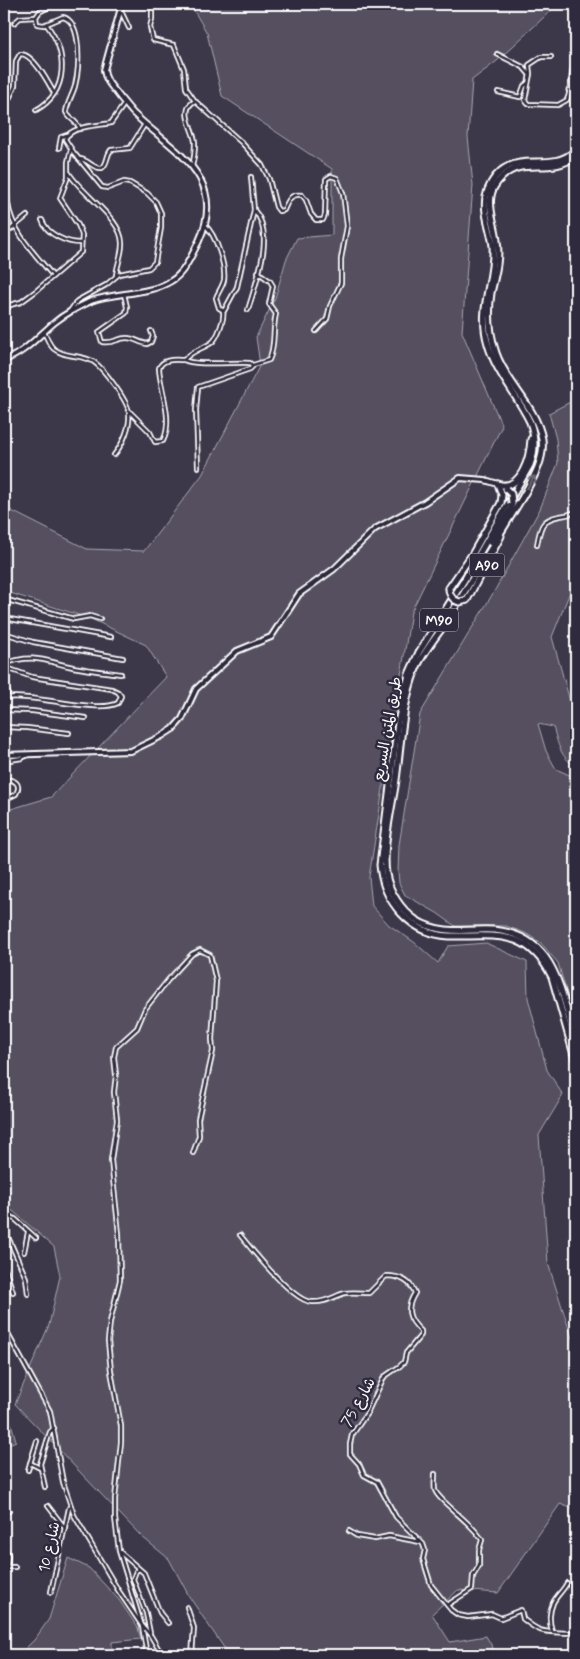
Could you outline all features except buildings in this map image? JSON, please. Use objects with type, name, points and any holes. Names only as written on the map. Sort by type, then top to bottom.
[{"type":"highway","points":[[570,90],[576,88]]},
{"type":"highway","name":"طريق المتن السريع","points":[[576,150],[554,162],[521,162],[506,168],[492,182],[486,199],[493,254],[484,305],[485,335],[496,365],[523,408],[532,429],[534,449],[530,465],[466,577],[413,664],[404,690],[380,852],[383,885],[400,913],[414,925],[427,932],[449,936],[484,934],[502,936],[524,944],[538,956],[547,966],[552,976],[576,1062]]},
{"type":"highway","name":"طريق المتن السريع","points":[[576,156],[566,163],[555,166],[523,166],[510,171],[496,185],[491,196],[490,209],[498,241],[498,253],[497,271],[490,303],[490,333],[499,361],[537,422],[542,444],[541,460],[536,474],[503,529],[433,643],[421,659],[412,682],[406,712],[386,853],[388,882],[396,899],[409,915],[422,923],[448,931],[488,930],[511,933],[520,936],[540,949],[555,971],[576,1045]]},
{"type":"highway","points":[[473,553],[502,500],[502,486],[514,482],[523,470],[530,453],[532,429]]},
{"type":"highway","name":"A90","points":[[479,567],[482,556],[512,503],[510,494],[502,486]]},
{"type":"highway","name":"A90","points":[[473,553],[449,588],[453,599],[460,602],[467,600],[498,544],[503,529]]},
{"type":"highway","name":"A90","points":[[466,577],[473,559],[473,553]]},
{"type":"main road","points":[[4,360],[22,351],[70,312],[98,299],[160,286],[176,278],[190,258],[205,226],[205,196],[201,182],[192,166],[177,149],[125,103],[108,83],[104,70],[121,4]]},
{"type":"main road","points":[[4,755],[131,751],[139,749],[173,729],[182,719],[196,689],[237,651],[271,637],[299,594],[334,569],[374,529],[425,502],[460,478],[485,480],[502,486]]},
{"type":"street","points":[[45,4],[36,17],[37,24],[42,25],[63,18],[70,20],[75,28],[78,67],[75,87],[66,110],[68,116],[76,122],[80,129]]},
{"type":"street","points":[[38,13],[55,4]]},
{"type":"street","points":[[152,4],[150,27],[153,40],[171,43],[175,46],[184,69],[186,88],[194,101],[241,142],[263,167],[269,179],[278,211],[284,210],[292,196],[296,194],[302,195],[313,217],[316,220],[323,220],[325,215],[326,179],[331,176],[337,178],[343,193],[347,226],[341,258],[341,283],[330,306],[327,319],[316,331]]},
{"type":"street","points":[[120,10],[129,28]]},
{"type":"street","points":[[14,23],[20,18],[36,17]]},
{"type":"street","points":[[36,110],[46,104],[54,92],[61,75],[63,61],[56,38],[46,24]]},
{"type":"street","points":[[4,110],[15,86],[16,60],[20,54],[25,54],[29,58],[54,92]]},
{"type":"street","points":[[497,54],[523,67],[530,76]]},
{"type":"street","points":[[551,57],[543,56],[529,65],[530,76],[525,100],[529,105],[560,104],[568,98],[573,65],[576,59]]},
{"type":"street","points":[[498,92],[520,97],[524,86],[528,83]]},
{"type":"street","points":[[192,166],[195,141],[187,115],[190,104],[194,101]]},
{"type":"street","points":[[60,148],[62,135],[67,135],[94,124],[110,123],[125,103]]},
{"type":"street","points":[[79,159],[84,159],[95,168],[102,168],[106,164],[110,150],[130,148],[146,123]]},
{"type":"street","points":[[67,135],[66,139],[71,149],[102,187],[106,188],[124,182],[130,183],[151,196],[160,209],[161,220],[160,237],[153,265],[149,268],[116,276],[106,285],[77,301],[70,312]]},
{"type":"street","points":[[4,146],[8,165],[8,205],[15,225],[53,276]]},
{"type":"street","points":[[4,312],[10,305],[25,299],[80,254],[82,235],[78,225],[60,198],[66,186],[69,172],[68,159],[71,149]]},
{"type":"street","points":[[69,172],[88,197],[113,220],[120,232],[122,243],[116,276]]},
{"type":"street","points":[[223,311],[226,310],[237,287],[254,210],[251,177]]},
{"type":"street","points":[[248,310],[258,272],[265,232],[258,214],[254,210]]},
{"type":"street","points":[[4,235],[27,216]]},
{"type":"street","points":[[42,220],[46,228],[63,240],[81,243]]},
{"type":"street","points":[[184,360],[194,352],[213,342],[224,315],[216,298],[224,281],[222,264],[212,233],[205,226]]},
{"type":"street","points":[[44,332],[54,348],[66,354],[85,358],[99,366],[117,389],[128,409],[150,432],[155,442],[163,441],[165,438],[166,407],[159,368],[160,364],[184,360],[190,362],[241,362],[253,364],[269,360],[273,352],[276,314],[270,305],[273,286],[270,281],[258,272]]},
{"type":"street","points":[[124,294],[128,307],[126,313],[99,332],[102,342],[112,343],[130,338],[146,344],[152,342],[153,339],[150,331]]},
{"type":"street","points":[[198,467],[196,410],[198,387],[250,369],[253,364]]},
{"type":"street","points":[[114,455],[123,442],[128,425],[128,409]]},
{"type":"street","points":[[537,545],[540,532],[548,518],[569,515],[576,511]]},
{"type":"street","points":[[4,599],[74,619],[90,616],[100,619]]},
{"type":"street","points":[[4,618],[111,637]]},
{"type":"street","points":[[576,627],[574,642],[576,648]]},
{"type":"street","points":[[4,633],[33,642],[123,658]]},
{"type":"street","points":[[4,666],[21,658],[39,659],[120,674]]},
{"type":"street","points":[[4,666],[32,677],[112,689],[118,692],[120,696],[118,703],[114,705],[51,701],[27,696],[4,698]]},
{"type":"street","points":[[4,688],[8,694],[4,698]]},
{"type":"street","points":[[4,710],[32,711],[86,718]]},
{"type":"street","points":[[4,727],[69,733]]},
{"type":"street","points":[[4,761],[28,755]]},
{"type":"street","points":[[4,780],[12,780],[19,786],[16,794],[4,800]]},
{"type":"street","points":[[147,1655],[142,1626],[119,1551],[114,1506],[120,1459],[121,1426],[111,1371],[108,1341],[110,1322],[120,1280],[119,1234],[111,1154],[117,1120],[114,1092],[116,1075],[113,1063],[114,1052],[120,1041],[137,1028],[145,1009],[181,964],[192,954],[200,950],[210,955],[212,960],[216,981],[216,997],[212,1039],[213,1050],[198,1119],[199,1136],[193,1152]]},
{"type":"street","points":[[6,1214],[18,1221],[36,1238]]},
{"type":"street","points":[[6,1214],[8,1237],[26,1278],[28,1294]]},
{"type":"street","points":[[24,1252],[28,1232]]},
{"type":"street","name":"شارع 75","points":[[240,1235],[273,1273],[304,1300],[311,1302],[328,1301],[346,1293],[369,1293],[386,1276],[395,1276],[413,1287],[415,1293],[409,1311],[412,1323],[421,1331],[421,1335],[406,1353],[404,1362],[384,1377],[367,1413],[352,1435],[350,1449],[351,1456],[359,1464],[364,1475],[377,1482],[396,1517],[421,1542]]},
{"type":"street","points":[[4,1266],[13,1292]]},
{"type":"street","points":[[4,1327],[48,1407],[70,1507],[109,1575],[162,1655]]},
{"type":"street","points":[[45,1487],[40,1468],[50,1432],[54,1428]]},
{"type":"street","points":[[28,1470],[37,1441]]},
{"type":"street","points":[[30,1463],[40,1468]]},
{"type":"street","points":[[435,1474],[434,1485],[437,1494],[470,1525],[482,1540],[479,1546],[480,1563],[473,1576],[473,1587],[469,1592],[447,1605]]},
{"type":"street","points":[[48,1506],[65,1528]]},
{"type":"street","name":"شارع 10","points":[[51,1592],[70,1507]]},
{"type":"street","points":[[4,1509],[9,1511]]},
{"type":"street","points":[[349,1531],[357,1536],[375,1539],[389,1536],[421,1542],[424,1550],[422,1559],[431,1585],[458,1615],[468,1617],[492,1614],[501,1618],[521,1610],[523,1619],[543,1632],[552,1631],[570,1634],[576,1632]]},
{"type":"street","points":[[4,1545],[8,1555],[7,1566],[15,1567]]},
{"type":"street","points":[[119,1551],[139,1569],[148,1582],[160,1613],[168,1623]]},
{"type":"street","points":[[139,1569],[136,1571],[133,1579],[146,1613],[151,1636]]},
{"type":"street","points":[[552,1631],[549,1618],[552,1604],[567,1583]]},
{"type":"street","points":[[187,1607],[194,1628],[192,1655]]},
{"type":"shaded area","points":[[190,4],[558,4],[497,61],[472,80],[468,137],[473,185],[462,332],[502,426],[411,612],[369,877],[372,906],[389,925],[414,942],[438,963],[448,946],[486,943],[527,962],[528,998],[547,1070],[563,1095],[539,1135],[548,1263],[576,1351],[576,1510],[560,1504],[498,1593],[458,1590],[432,1614],[450,1642],[486,1636],[497,1655],[229,1655],[190,1598],[169,1559],[141,1536],[15,1404],[49,1325],[60,1276],[54,1247],[13,1211],[4,1209],[4,811],[51,797],[166,677],[146,645],[91,619],[4,591],[4,507],[87,549],[144,551],[202,475],[260,365],[256,337],[275,298],[286,260],[297,238],[332,235],[332,169],[222,96],[207,33]]},
{"type":"shaded area","points":[[576,399],[576,577],[552,637],[573,712],[576,714],[576,766],[566,759],[563,754],[553,727],[538,724],[546,751],[556,769],[576,778],[576,1025],[558,963],[540,942],[525,933],[506,926],[455,926],[437,913],[405,895],[399,883],[398,871],[399,845],[420,714],[495,590],[540,509],[558,463],[556,439],[549,413]]},
{"type":"shaded area","points":[[4,1401],[16,1441],[4,1446]]},
{"type":"shaded area","points":[[68,1558],[89,1568],[119,1600],[138,1628],[141,1639],[112,1642],[112,1655],[4,1655],[4,1651],[20,1654],[35,1639],[49,1619]]}]
